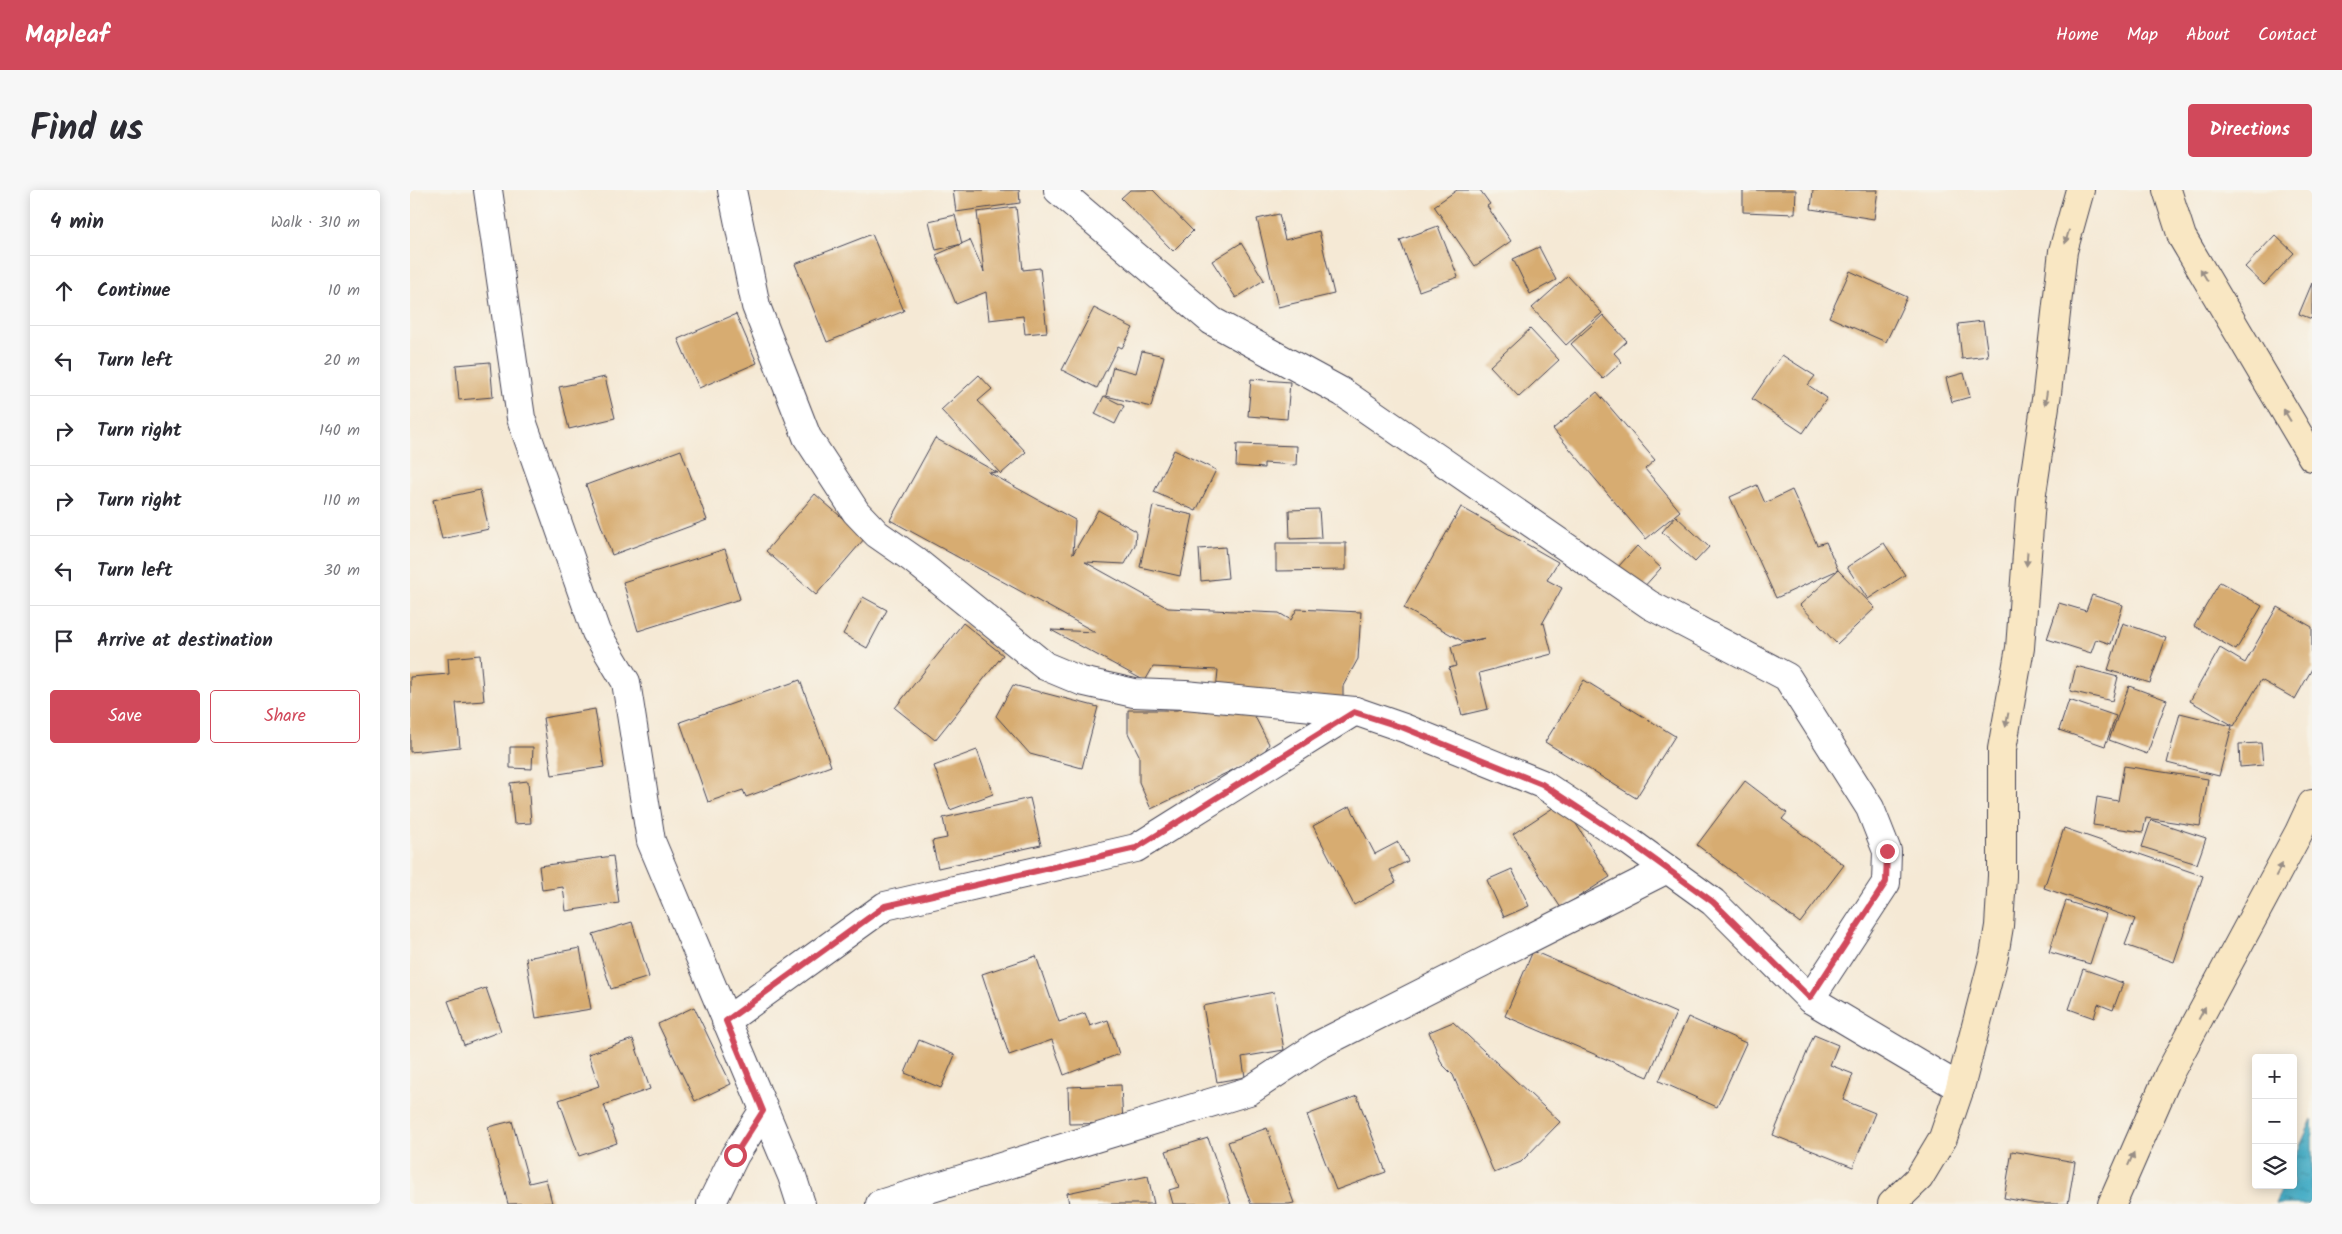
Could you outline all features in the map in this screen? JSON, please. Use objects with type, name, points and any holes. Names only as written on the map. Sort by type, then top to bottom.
[{"type":"main road","points":[[1892,1204],[1908,1190],[1935,1154],[1946,1130],[1960,1088],[1986,992],[1999,926],[2002,876],[2002,749],[2020,648],[2031,500],[2047,392],[2063,251],[2080,190]]},
{"type":"main road","points":[[2167,190],[2182,238],[2312,457]]},
{"type":"main road","points":[[2112,1204],[2169,1074],[2299,832],[2312,804]]},
{"type":"street","points":[[488,190],[522,418],[596,632],[626,682],[651,841],[763,1111],[792,1176],[801,1204]]},
{"type":"street","points":[[732,190],[756,306],[807,436],[856,512],[877,534],[913,559],[1045,666],[1081,681],[1134,693],[1185,695],[1354,712],[1404,728],[1542,784],[1713,902],[1810,998],[1960,1088]]},
{"type":"street","points":[[1058,190],[1212,321],[1342,392],[1650,605],[1787,677],[1870,808],[1887,851],[1886,882],[1810,998]]},
{"type":"street","points":[[726,1021],[885,906],[1136,848],[1354,712]]},
{"type":"street","points":[[880,1204],[1248,1091],[1317,1046],[1667,869]]},
{"type":"street","points":[[711,1204],[735,1155],[763,1111]]},
{"type":"water","points":[[2312,1119],[2312,1204],[2275,1204],[2281,1189],[2297,1189],[2297,1153]]},
{"type":"building","points":[[953,190],[1019,190],[1020,203],[956,212]]},
{"type":"building","points":[[1130,190],[1153,190],[1193,231],[1173,251],[1121,198]]},
{"type":"building","points":[[1457,190],[1480,190],[1490,204],[1487,206],[1511,241],[1475,266],[1434,206]]},
{"type":"building","points":[[1743,190],[1796,190],[1795,214],[1743,212]]},
{"type":"building","points":[[1813,190],[1878,190],[1874,219],[1811,209]]},
{"type":"building","points":[[1016,207],[1023,270],[1040,268],[1047,332],[1025,334],[1023,316],[989,320],[986,292],[956,304],[936,255],[970,240],[984,272],[977,212]]},
{"type":"building","points":[[1279,214],[1285,240],[1319,231],[1334,294],[1278,307],[1257,219]]},
{"type":"building","points":[[955,215],[962,244],[936,250],[929,221]]},
{"type":"building","points":[[1438,226],[1458,277],[1419,291],[1400,240]]},
{"type":"building","points":[[872,234],[904,311],[827,342],[795,264]]},
{"type":"building","points":[[2275,235],[2294,253],[2264,285],[2245,267]]},
{"type":"building","points":[[1241,243],[1264,280],[1236,298],[1212,261]]},
{"type":"building","points":[[1539,247],[1556,280],[1530,294],[1513,259]]},
{"type":"building","points":[[1850,271],[1907,297],[1886,342],[1829,317]]},
{"type":"building","points":[[1568,276],[1602,313],[1566,345],[1532,308]]},
{"type":"building","points":[[2312,283],[2312,319],[2299,314]]},
{"type":"building","points":[[1094,308],[1133,328],[1122,348],[1118,346],[1097,388],[1062,370]]},
{"type":"building","points":[[736,314],[757,363],[699,388],[678,339]]},
{"type":"building","points":[[1603,315],[1627,341],[1614,353],[1622,362],[1603,379],[1571,344]]},
{"type":"building","points":[[1983,321],[1988,356],[1962,359],[1958,324]]},
{"type":"building","points":[[1530,329],[1559,360],[1519,397],[1490,366]]},
{"type":"building","points":[[1142,351],[1164,356],[1151,407],[1106,396],[1113,367],[1136,373]]},
{"type":"building","points":[[1782,355],[1815,376],[1808,385],[1827,398],[1803,433],[1752,399]]},
{"type":"building","points":[[490,362],[493,397],[459,400],[456,365]]},
{"type":"building","points":[[1964,373],[1970,397],[1952,402],[1946,378]]},
{"type":"building","points":[[979,375],[992,389],[978,401],[1026,452],[1001,474],[941,410]]},
{"type":"building","points":[[605,377],[615,418],[569,429],[559,387]]},
{"type":"building","points":[[1251,379],[1290,382],[1287,419],[1248,416]]},
{"type":"building","points":[[1597,392],[1655,460],[1645,469],[1680,511],[1646,539],[1553,429]]},
{"type":"building","points":[[1104,396],[1124,406],[1115,424],[1095,414]]},
{"type":"building","points":[[935,438],[998,473],[988,472],[1075,520],[1073,554],[1098,510],[1136,531],[1135,545],[1125,564],[1085,562],[1168,608],[1279,613],[1291,620],[1297,609],[1361,612],[1358,659],[1343,686],[1343,698],[1216,691],[1218,670],[1153,667],[1145,681],[1051,630],[1095,632],[890,520]]},
{"type":"building","points":[[1237,444],[1297,446],[1296,465],[1264,463],[1264,468],[1236,466]]},
{"type":"building","points":[[681,450],[707,520],[612,555],[586,485]]},
{"type":"building","points":[[1174,450],[1216,470],[1196,511],[1154,492]]},
{"type":"building","points":[[1757,485],[1765,503],[1792,490],[1817,545],[1826,542],[1838,570],[1776,598],[1730,497]]},
{"type":"building","points":[[480,490],[489,529],[442,539],[433,500]]},
{"type":"building","points":[[815,494],[865,538],[816,595],[766,551]]},
{"type":"building","points":[[1153,506],[1193,515],[1180,576],[1140,567]]},
{"type":"building","points":[[1461,507],[1558,562],[1547,580],[1562,588],[1542,624],[1544,623],[1552,654],[1479,673],[1488,709],[1462,715],[1449,668],[1456,666],[1451,647],[1485,638],[1464,642],[1404,608]]},
{"type":"building","points":[[1319,509],[1321,538],[1290,539],[1289,510]]},
{"type":"building","points":[[1676,516],[1709,547],[1695,562],[1662,532]]},
{"type":"building","points":[[1276,543],[1346,543],[1346,570],[1276,571]]},
{"type":"building","points":[[1884,543],[1905,575],[1868,599],[1847,567]]},
{"type":"building","points":[[1637,546],[1661,568],[1642,589],[1618,567]]},
{"type":"building","points":[[1225,547],[1228,578],[1201,581],[1199,549]]},
{"type":"building","points":[[725,549],[740,599],[638,631],[623,582]]},
{"type":"building","points":[[1838,570],[1875,608],[1837,644],[1800,605]]},
{"type":"building","points":[[2220,582],[2262,606],[2236,650],[2194,626]]},
{"type":"building","points":[[2092,595],[2123,605],[2111,644],[2096,639],[2091,653],[2047,639],[2059,603],[2086,611]]},
{"type":"building","points":[[863,597],[887,610],[867,648],[843,634]]},
{"type":"building","points":[[2277,607],[2312,627],[2312,669],[2295,699],[2261,680],[2234,726],[2190,701],[2220,648],[2245,663]]},
{"type":"building","points":[[963,623],[1003,655],[935,740],[895,708]]},
{"type":"building","points":[[2123,623],[2166,638],[2150,683],[2108,670]]},
{"type":"building","points":[[480,655],[484,701],[456,703],[460,747],[410,752],[410,677],[449,674],[448,658]]},
{"type":"building","points":[[2076,666],[2118,677],[2112,701],[2070,691]]},
{"type":"building","points":[[800,680],[831,766],[746,797],[743,790],[708,802],[680,722]]},
{"type":"building","points":[[1584,680],[1675,736],[1636,798],[1545,742]]},
{"type":"building","points":[[1013,685],[1098,707],[1082,768],[1030,754],[996,716]]},
{"type":"building","points":[[2129,686],[2167,700],[2147,754],[2109,740]]},
{"type":"building","points":[[2069,700],[2116,716],[2105,746],[2059,730]]},
{"type":"building","points":[[1185,707],[1250,707],[1269,744],[1262,756],[1151,809],[1139,782],[1139,755],[1128,733],[1128,710],[1177,710]]},
{"type":"building","points":[[595,709],[604,767],[552,775],[543,718]]},
{"type":"building","points":[[2180,713],[2232,726],[2219,776],[2167,763]]},
{"type":"building","points":[[2261,743],[2263,765],[2240,767],[2239,744]]},
{"type":"building","points":[[510,747],[533,747],[532,769],[510,768]]},
{"type":"building","points":[[977,750],[993,794],[950,810],[934,766]]},
{"type":"building","points":[[2124,766],[2208,779],[2200,826],[2146,818],[2143,832],[2093,825],[2097,797],[2118,801]]},
{"type":"building","points":[[528,781],[531,823],[514,824],[510,783]]},
{"type":"building","points":[[1745,781],[1787,813],[1782,819],[1844,865],[1800,923],[1697,845]]},
{"type":"building","points":[[1030,798],[1041,845],[938,868],[932,841],[947,838],[943,818]]},
{"type":"building","points":[[1562,802],[1610,877],[1561,908],[1513,834]]},
{"type":"building","points":[[1350,806],[1375,854],[1398,842],[1408,861],[1390,870],[1396,882],[1354,905],[1313,826]]},
{"type":"building","points":[[2151,820],[2206,838],[2197,864],[2142,847]]},
{"type":"building","points":[[2064,828],[2203,876],[2174,962],[2125,945],[2135,919],[2044,888]]},
{"type":"building","points":[[613,856],[619,903],[566,911],[563,887],[542,890],[539,866]]},
{"type":"building","points":[[1512,869],[1529,906],[1504,917],[1487,880]]},
{"type":"building","points":[[2066,901],[2106,914],[2090,964],[2049,952]]},
{"type":"building","points":[[632,922],[649,977],[611,989],[593,934]]},
{"type":"building","points":[[580,948],[591,1009],[536,1018],[526,958]]},
{"type":"building","points":[[1533,951],[1676,1013],[1648,1077],[1505,1016]]},
{"type":"building","points":[[1036,956],[1059,1022],[1085,1013],[1090,1026],[1108,1020],[1119,1054],[1064,1075],[1052,1040],[1009,1055],[982,974]]},
{"type":"building","points":[[2083,969],[2123,983],[2113,1010],[2098,1004],[2094,1018],[2069,1009]]},
{"type":"building","points":[[486,988],[501,1031],[464,1045],[448,1001]]},
{"type":"building","points":[[1274,992],[1284,1050],[1242,1057],[1245,1077],[1217,1082],[1203,1006]]},
{"type":"building","points":[[694,1007],[731,1084],[695,1101],[658,1024]]},
{"type":"building","points":[[1688,1017],[1746,1043],[1717,1107],[1659,1081]]},
{"type":"building","points":[[1453,1022],[1560,1122],[1521,1162],[1494,1173],[1453,1075],[1442,1064],[1429,1032]]},
{"type":"building","points":[[1814,1035],[1838,1045],[1830,1065],[1853,1074],[1843,1100],[1875,1113],[1853,1167],[1773,1135]]},
{"type":"building","points":[[633,1039],[650,1089],[604,1105],[617,1143],[579,1156],[559,1100],[599,1086],[588,1054]]},
{"type":"building","points":[[919,1040],[955,1055],[941,1088],[905,1073]]},
{"type":"building","points":[[1121,1085],[1123,1123],[1069,1124],[1068,1087]]},
{"type":"building","points":[[1357,1096],[1386,1172],[1336,1190],[1307,1115]]},
{"type":"building","points":[[512,1121],[529,1183],[546,1179],[552,1203],[508,1204],[488,1127]]},
{"type":"building","points":[[1267,1128],[1294,1203],[1251,1204],[1228,1142]]},
{"type":"building","points":[[1208,1138],[1231,1204],[1173,1204],[1169,1190],[1179,1187],[1166,1151]]},
{"type":"building","points":[[2012,1151],[2075,1162],[2068,1204],[2037,1204],[2004,1198]]},
{"type":"building","points":[[1148,1176],[1154,1204],[1069,1204],[1067,1193]]},
{"type":"route","points":[[735,1155],[763,1111],[726,1021],[885,906],[1136,848],[1354,712],[1404,728],[1542,784],[1630,842],[1713,902],[1810,998],[1886,882],[1887,851]]}]
